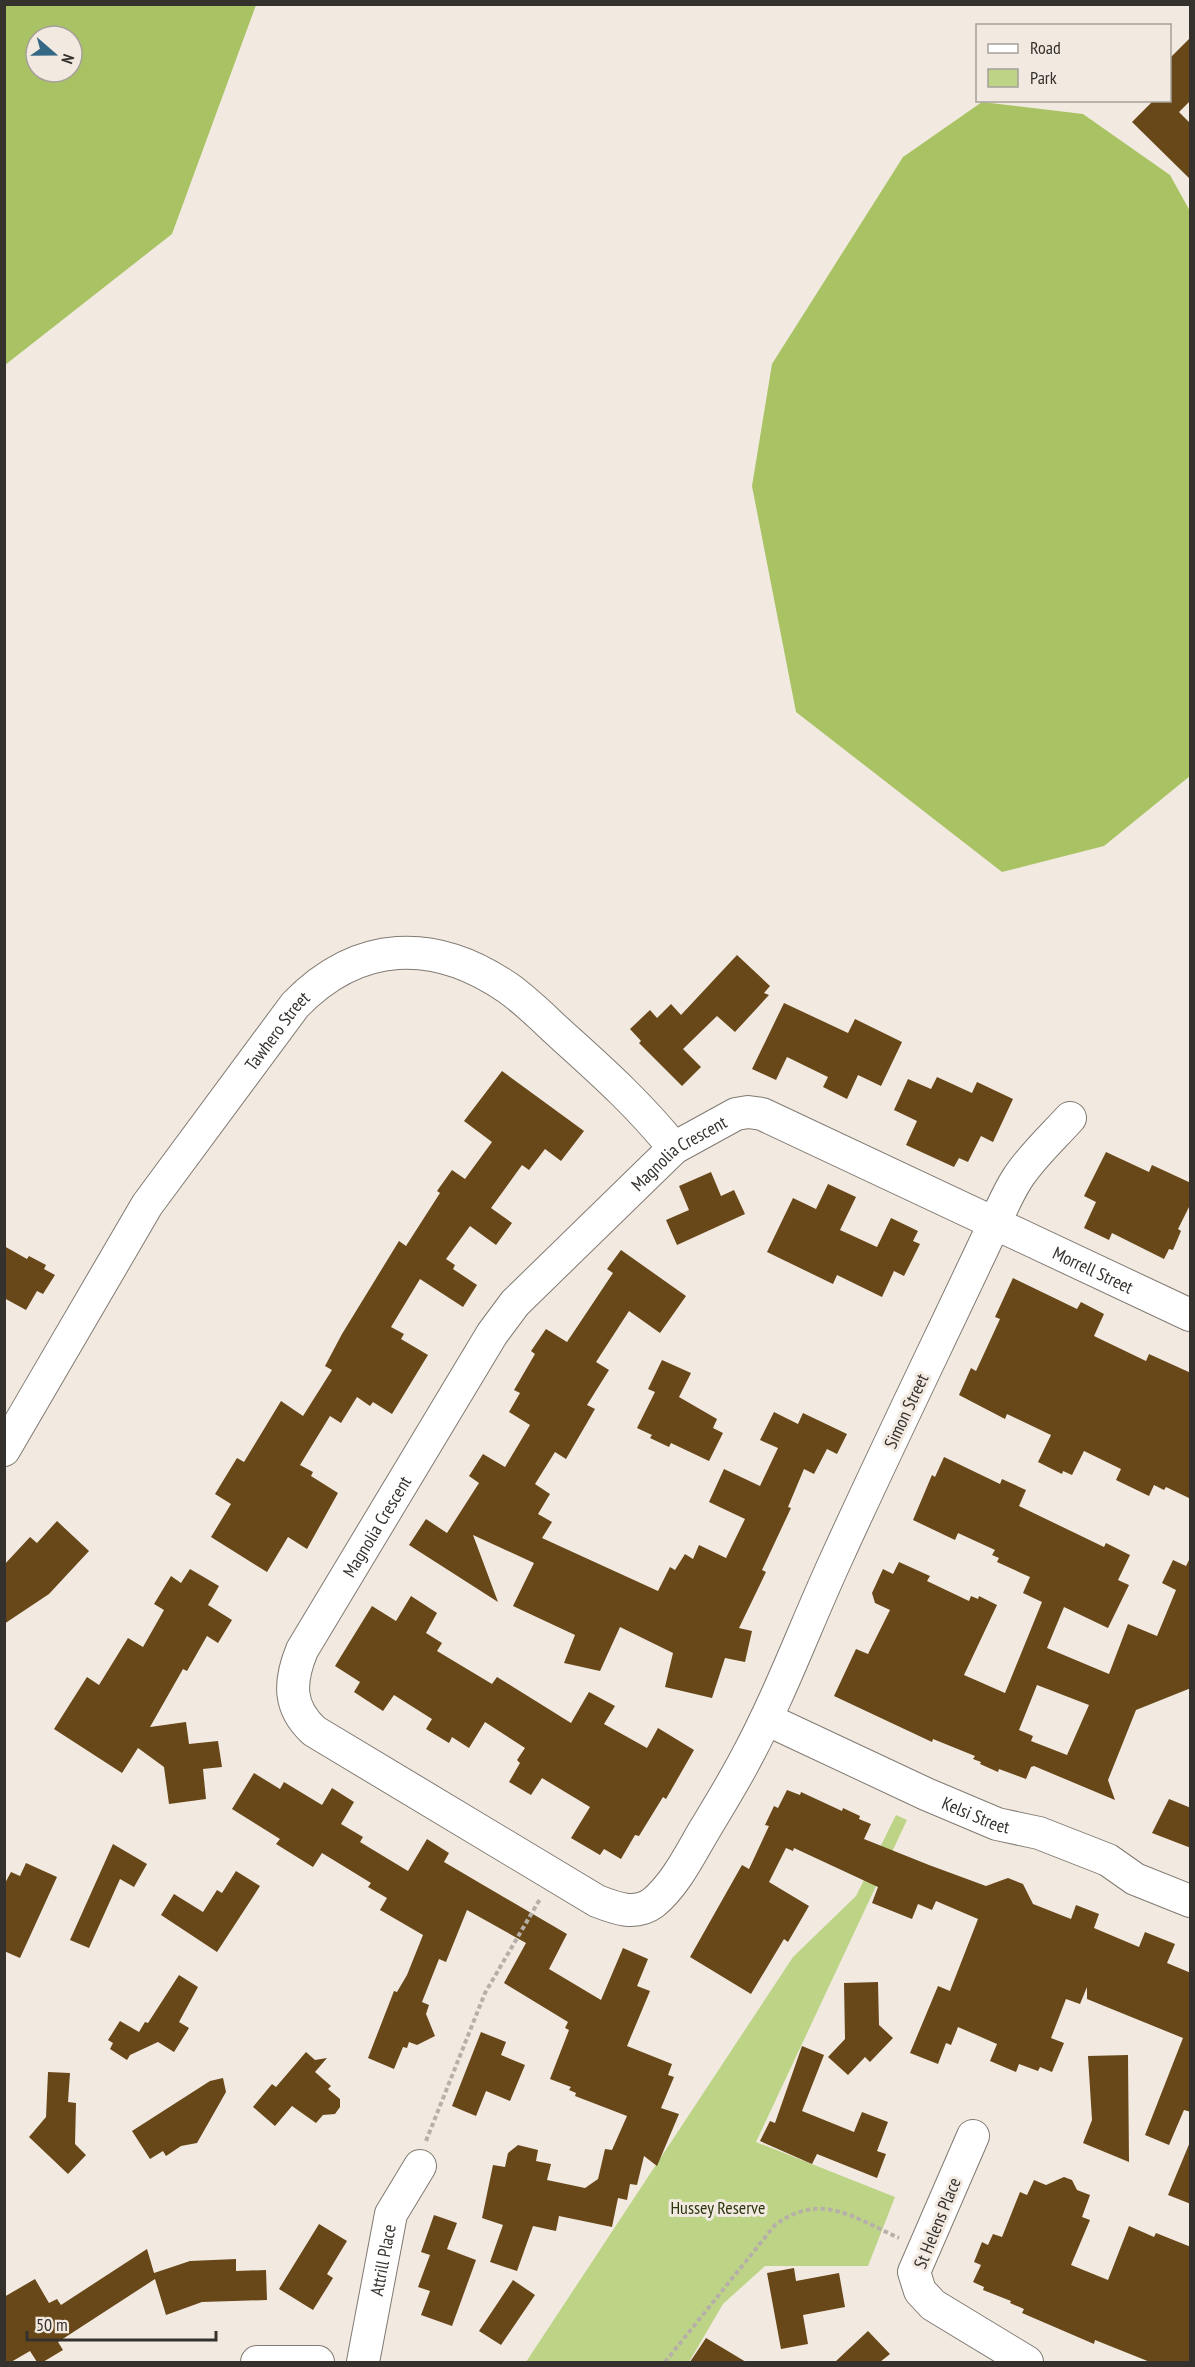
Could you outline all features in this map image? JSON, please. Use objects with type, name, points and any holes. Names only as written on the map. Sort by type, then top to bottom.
[{"type":"street","name":"Tawhero Street","points":[[4,1450],[147,1205],[295,1005],[315,984],[339,968],[377,956],[415,952],[447,956],[477,969],[509,989],[631,1097],[674,1148]]},
{"type":"street","name":"Magnolia Crescent","points":[[766,1719],[744,1762],[666,1890],[651,1904],[637,1910],[618,1910],[597,1901],[314,1731],[303,1720],[294,1704],[292,1688],[294,1669],[302,1650],[503,1318],[674,1148],[736,1114],[762,1113],[995,1222]]},
{"type":"street","name":"Simon Street","points":[[766,1719],[837,1556],[995,1222],[1017,1179],[1070,1118]]},
{"type":"street","name":"Morrell Street","points":[[995,1222],[1191,1315]]},
{"type":"street","name":"Kelsi Street","points":[[766,1719],[926,1794],[997,1824],[1039,1833],[1108,1860],[1135,1879],[1191,1901]]},
{"type":"street","name":"St Helens Place","points":[[973,2136],[923,2248],[915,2272],[920,2290],[933,2306],[1027,2362]]},
{"type":"street","name":"Attrill Place","points":[[363,2362],[391,2214],[420,2166]]},
{"type":"street","points":[[257,2362],[318,2362]]},
{"type":"path","points":[[420,2166],[429,2127],[485,1992],[554,1875]]},
{"type":"path","points":[[666,2362],[775,2225],[790,2214],[810,2207],[826,2208],[848,2214],[923,2248]]},
{"type":"green space","points":[[5,4],[256,5],[172,234],[5,365]]},
{"type":"green space","points":[[982,102],[1083,114],[1170,175],[1190,211],[1190,776],[1104,846],[1002,872],[796,712],[752,486],[772,364],[903,157]]},
{"type":"green space","name":"Hussey Reserve","points":[[896,1815],[907,1820],[756,2142],[895,2197],[868,2266],[765,2266],[723,2304],[689,2362],[526,2362],[793,1957],[856,1896]]},
{"type":"building","points":[[1191,37],[1191,100],[1179,112],[1191,124],[1191,180],[1132,122],[1152,102],[1171,102],[1171,57]]},
{"type":"building","points":[[737,955],[770,986],[764,993],[769,995],[735,1032],[717,1016],[683,1049],[701,1067],[682,1086],[639,1043],[641,1041],[630,1029],[650,1010],[657,1018],[671,1004],[681,1015]]},
{"type":"building","points":[[784,1003],[848,1033],[855,1019],[902,1042],[881,1086],[858,1075],[847,1099],[823,1087],[828,1077],[787,1057],[776,1080],[752,1069]]},
{"type":"building","points":[[502,1071],[584,1131],[561,1161],[545,1149],[529,1170],[522,1165],[491,1208],[512,1223],[496,1245],[470,1226],[446,1259],[455,1265],[453,1269],[477,1285],[463,1307],[420,1279],[391,1327],[404,1334],[401,1339],[428,1355],[392,1414],[373,1402],[370,1406],[357,1397],[341,1423],[330,1416],[300,1465],[313,1472],[311,1476],[338,1493],[307,1549],[288,1537],[267,1572],[211,1537],[231,1504],[215,1494],[237,1458],[244,1462],[281,1401],[303,1416],[332,1370],[325,1366],[342,1334],[399,1241],[406,1246],[440,1193],[437,1191],[452,1170],[465,1179],[492,1142],[464,1121]]},
{"type":"building","points":[[937,1077],[972,1093],[977,1082],[1013,1099],[993,1142],[981,1136],[968,1162],[959,1158],[954,1167],[906,1145],[917,1121],[894,1110],[908,1079],[931,1089]]},
{"type":"building","points":[[1106,1152],[1149,1172],[1152,1165],[1191,1183],[1191,1203],[1178,1229],[1181,1231],[1173,1250],[1169,1249],[1164,1259],[1112,1233],[1109,1240],[1084,1228],[1096,1202],[1084,1196]]},
{"type":"building","points":[[711,1172],[721,1196],[734,1190],[745,1214],[677,1245],[666,1220],[689,1210],[679,1186]]},
{"type":"building","points":[[828,1184],[856,1197],[840,1230],[877,1247],[891,1218],[918,1231],[913,1241],[920,1244],[904,1276],[894,1271],[882,1297],[837,1275],[833,1284],[767,1252],[793,1198],[816,1209]]},
{"type":"building","points":[[4,1246],[27,1259],[29,1256],[46,1265],[44,1269],[55,1275],[43,1294],[37,1291],[26,1310],[4,1298]]},
{"type":"building","points":[[621,1250],[686,1296],[660,1333],[629,1311],[596,1362],[609,1370],[587,1405],[595,1409],[566,1459],[555,1452],[535,1484],[550,1494],[538,1514],[552,1522],[542,1538],[658,1591],[670,1567],[675,1570],[685,1554],[693,1559],[699,1545],[726,1558],[745,1519],[709,1502],[724,1469],[760,1486],[778,1448],[760,1440],[774,1412],[798,1424],[803,1413],[847,1434],[837,1454],[827,1449],[814,1474],[804,1469],[788,1507],[791,1508],[762,1570],[766,1572],[739,1628],[752,1631],[745,1662],[725,1658],[712,1698],[665,1687],[673,1653],[620,1627],[600,1671],[564,1663],[575,1635],[513,1606],[534,1563],[473,1535],[498,1602],[409,1545],[426,1519],[447,1533],[479,1483],[469,1476],[483,1454],[505,1467],[530,1425],[509,1412],[520,1393],[514,1390],[535,1354],[531,1351],[546,1329],[567,1342],[613,1273],[607,1269]]},
{"type":"building","points":[[1013,1278],[1077,1309],[1081,1302],[1104,1314],[1094,1336],[1146,1361],[1149,1354],[1191,1373],[1191,1499],[1166,1487],[1164,1490],[1154,1485],[1149,1496],[1116,1480],[1121,1469],[1084,1451],[1072,1475],[1063,1471],[1062,1474],[1038,1462],[1051,1435],[1007,1414],[1005,1419],[959,1395],[971,1368],[976,1371],[1000,1319],[995,1317]]},
{"type":"building","points":[[662,1360],[691,1373],[679,1397],[717,1419],[713,1428],[723,1433],[709,1461],[671,1443],[669,1447],[650,1438],[652,1435],[637,1428],[655,1392],[648,1389]]},
{"type":"building","points":[[944,1457],[1000,1484],[1002,1479],[1026,1490],[1019,1506],[1104,1547],[1106,1543],[1130,1555],[1118,1580],[1129,1585],[1108,1628],[1064,1607],[1047,1648],[1109,1674],[1128,1624],[1157,1636],[1176,1590],[1162,1583],[1173,1560],[1186,1566],[1191,1556],[1191,1688],[1136,1710],[1108,1780],[1115,1800],[1034,1766],[1031,1767],[1026,1779],[999,1769],[998,1772],[980,1764],[981,1762],[973,1759],[975,1756],[933,1739],[932,1742],[834,1696],[856,1649],[868,1654],[890,1610],[875,1603],[872,1593],[883,1569],[893,1574],[899,1562],[930,1576],[927,1581],[969,1601],[971,1596],[978,1599],[979,1596],[997,1605],[964,1675],[1005,1693],[1042,1602],[1023,1593],[1030,1577],[997,1562],[999,1558],[992,1555],[995,1550],[958,1533],[955,1540],[913,1520],[932,1475],[935,1477]],"holes":[[[1037,1685],[1089,1705],[1067,1755],[1031,1741],[1033,1736],[1019,1730]]]},
{"type":"building","points":[[57,1521],[89,1551],[49,1594],[4,1624],[4,1565],[30,1537],[37,1543]]},
{"type":"building","points":[[190,1569],[219,1586],[208,1605],[232,1620],[218,1643],[207,1636],[187,1671],[183,1669],[150,1727],[186,1722],[189,1744],[218,1741],[222,1767],[203,1769],[206,1799],[169,1804],[164,1767],[138,1748],[122,1773],[54,1729],[87,1677],[99,1685],[128,1638],[143,1647],[164,1610],[154,1604],[171,1576],[181,1583]]},
{"type":"building","points":[[411,1596],[437,1613],[426,1633],[442,1643],[437,1651],[492,1684],[497,1677],[571,1723],[589,1692],[615,1706],[604,1724],[647,1748],[658,1728],[694,1750],[666,1799],[663,1797],[639,1836],[635,1835],[621,1859],[604,1849],[600,1855],[571,1838],[590,1807],[542,1778],[531,1795],[509,1782],[520,1763],[517,1760],[525,1748],[485,1722],[469,1748],[452,1737],[449,1743],[426,1729],[432,1719],[394,1695],[383,1711],[354,1692],[360,1682],[335,1666],[372,1606],[396,1621]]},
{"type":"building","points":[[254,1773],[280,1789],[284,1782],[322,1805],[332,1788],[354,1802],[341,1824],[363,1837],[360,1842],[408,1871],[427,1839],[449,1853],[444,1862],[567,1934],[549,1969],[601,2000],[623,1948],[648,1959],[637,1986],[650,1991],[627,2046],[672,2064],[668,2075],[674,2077],[661,2108],[679,2114],[657,2166],[644,2156],[637,2185],[630,2184],[627,2200],[618,2198],[612,2227],[559,2216],[556,2231],[533,2226],[517,2271],[490,2262],[503,2225],[482,2218],[493,2165],[505,2167],[508,2153],[518,2145],[538,2150],[536,2161],[551,2164],[547,2180],[585,2188],[598,2179],[605,2149],[612,2150],[627,2116],[575,2096],[576,2093],[569,2090],[571,2087],[550,2079],[569,2030],[565,2028],[568,2022],[504,1983],[526,1943],[467,1910],[446,1962],[439,1959],[422,2002],[429,2005],[426,2014],[435,2036],[417,2045],[409,2042],[407,2048],[403,2047],[394,2069],[368,2058],[394,1991],[397,1992],[407,1975],[423,1935],[380,1910],[387,1898],[368,1887],[371,1883],[322,1853],[313,1867],[276,1844],[280,1839],[232,1809]]},
{"type":"building","points":[[787,1790],[800,1795],[801,1792],[842,1811],[843,1808],[860,1816],[859,1819],[871,1824],[864,1839],[929,1865],[986,1886],[1008,1878],[1023,1884],[1033,1904],[1071,1919],[1076,1905],[1099,1914],[1094,1928],[1139,1947],[1145,1932],[1175,1944],[1167,1963],[1191,1973],[1191,2112],[1184,2110],[1169,2145],[1145,2135],[1183,2038],[1087,1999],[1087,1987],[1080,2004],[1066,1999],[1051,2038],[1064,2043],[1052,2072],[1040,2067],[1038,2071],[1019,2064],[1016,2072],[990,2061],[997,2044],[958,2027],[951,2045],[946,2043],[938,2064],[910,2053],[938,1986],[950,1991],[978,1919],[936,1901],[932,1910],[918,1904],[912,1919],[872,1903],[878,1887],[794,1848],[793,1851],[786,1848],[769,1882],[809,1906],[788,1942],[784,1939],[751,1994],[690,1957],[742,1865],[749,1869],[769,1826],[765,1825],[774,1806],[778,1808]]},
{"type":"building","points":[[1169,1799],[1191,1808],[1191,1848],[1152,1833]]},
{"type":"building","points":[[113,1844],[147,1864],[134,1887],[120,1879],[89,1948],[70,1940]]},
{"type":"building","points":[[26,1863],[57,1877],[20,1958],[4,1951],[4,1885],[11,1872],[20,1876]]},
{"type":"building","points":[[236,1871],[260,1886],[217,1952],[161,1915],[174,1894],[203,1912],[217,1890],[222,1893]]},
{"type":"building","points":[[179,1975],[198,1987],[179,2022],[189,2028],[174,2052],[158,2042],[130,2055],[127,2060],[110,2049],[113,2043],[108,2040],[120,2021],[139,2032],[145,2022],[148,2023]]},
{"type":"building","points":[[878,1982],[879,2025],[893,2038],[870,2062],[865,2057],[848,2075],[828,2057],[845,2039],[844,1983]]},
{"type":"building","points":[[481,2032],[506,2042],[501,2055],[525,2065],[510,2101],[486,2091],[476,2116],[452,2106]]},
{"type":"building","points":[[802,2046],[824,2055],[802,2111],[854,2132],[862,2112],[888,2122],[877,2151],[886,2154],[877,2178],[817,2154],[812,2164],[760,2141],[770,2121],[775,2123]]},
{"type":"building","points":[[306,2052],[315,2060],[327,2058],[315,2072],[331,2086],[328,2089],[340,2099],[340,2107],[335,2114],[323,2115],[316,2123],[292,2106],[275,2126],[253,2107],[272,2084],[276,2087]]},
{"type":"building","points":[[1128,2055],[1129,2162],[1083,2143],[1092,2120],[1088,2056]]},
{"type":"building","points":[[48,2072],[70,2073],[68,2102],[76,2103],[75,2144],[86,2155],[68,2174],[29,2137],[46,2117]]},
{"type":"building","points":[[223,2078],[226,2092],[197,2143],[181,2146],[166,2156],[163,2151],[150,2159],[132,2131],[210,2081]]},
{"type":"building","points":[[1191,2142],[1191,2204],[1168,2195]]},
{"type":"building","points":[[1064,2177],[1072,2180],[1077,2190],[1090,2195],[1082,2217],[1090,2220],[1071,2265],[1108,2280],[1129,2226],[1154,2237],[1156,2233],[1191,2247],[1191,2362],[1150,2362],[1095,2340],[1094,2344],[1022,2313],[1024,2309],[983,2290],[984,2287],[973,2282],[981,2265],[974,2262],[982,2242],[988,2245],[993,2234],[1002,2237],[1020,2192],[1027,2195],[1034,2180],[1046,2185]]},
{"type":"building","points":[[434,2215],[457,2223],[447,2249],[476,2260],[452,2326],[421,2315],[430,2291],[418,2287],[430,2255],[421,2252]]},
{"type":"building","points":[[319,2224],[347,2241],[327,2274],[333,2278],[313,2310],[279,2289]]},
{"type":"building","points":[[147,2249],[154,2273],[190,2261],[236,2259],[236,2271],[266,2270],[267,2300],[202,2302],[166,2315],[155,2279],[58,2342],[63,2350],[43,2362],[37,2362],[30,2351],[11,2362],[4,2362],[4,2297],[35,2279],[49,2303],[57,2299],[61,2305]]},
{"type":"building","points":[[794,2268],[796,2281],[839,2273],[845,2307],[803,2315],[808,2344],[781,2349],[767,2273]]},
{"type":"building","points":[[513,2280],[535,2295],[501,2345],[479,2331]]},
{"type":"building","points":[[868,2331],[890,2354],[880,2362],[835,2362]]},
{"type":"building","points":[[706,2338],[746,2362],[690,2362]]}]
